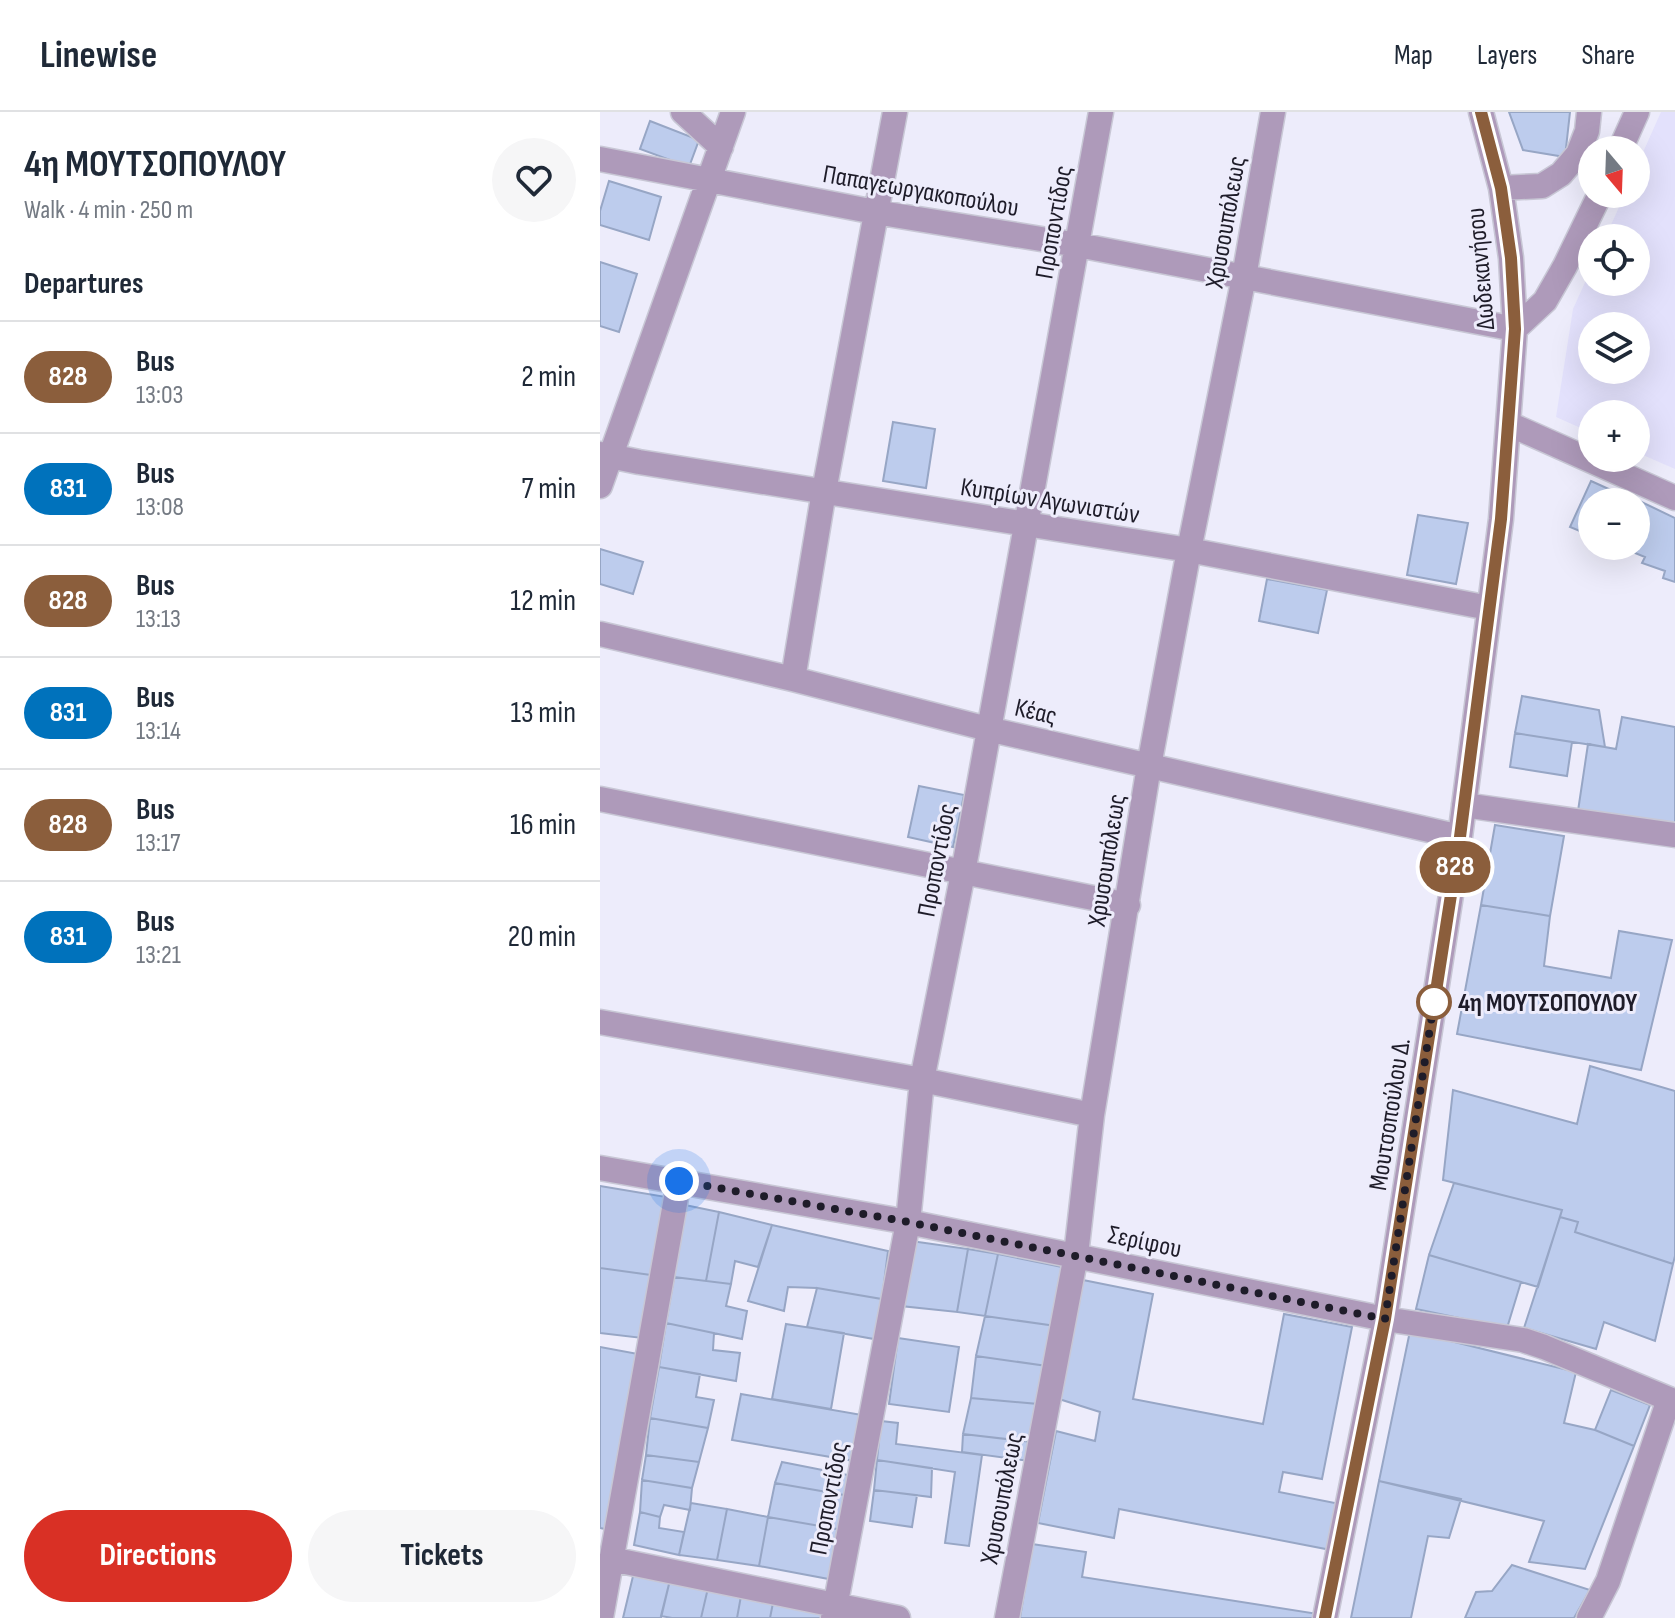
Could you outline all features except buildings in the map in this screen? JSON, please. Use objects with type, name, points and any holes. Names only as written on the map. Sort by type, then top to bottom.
[{"type":"street","points":[[683,112],[721,147]]},
{"type":"street","points":[[600,486],[605,455],[733,112]]},
{"type":"street","points":[[793,679],[824,491],[895,112]]},
{"type":"street","name":"Προποντίδος","points":[[835,1611],[908,1222],[922,1080],[963,873],[1101,112]]},
{"type":"street","name":"Χρυσουπόλεως","points":[[1007,1618],[1076,1255],[1092,1115],[1149,766],[1273,112]]},
{"type":"street","name":"Δωδεκανήσου","points":[[1481,112],[1501,188],[1511,258],[1515,329],[1509,424]]},
{"type":"street","points":[[1501,188],[1542,186],[1561,174],[1578,154],[1587,131],[1589,112]]},
{"type":"street","points":[[1626,136],[1637,112]]},
{"type":"street","name":"Παπαγεωργακοπούλου","points":[[600,159],[875,212],[1078,245],[1515,329]]},
{"type":"street","points":[[1515,329],[1545,301],[1593,208]]},
{"type":"street","points":[[1509,424],[1675,498]]},
{"type":"street","name":"Μουτσοπούλου Δ.","points":[[1325,1618],[1385,1319],[1460,837],[1501,519],[1509,424]]},
{"type":"street","name":"Κυπρίων Αγωνιστών","points":[[605,455],[1189,550],[1489,608]]},
{"type":"street","name":"Κέας","points":[[600,634],[988,729],[1460,837]]},
{"type":"street","points":[[600,799],[1128,905]]},
{"type":"street","points":[[1464,805],[1675,835]]},
{"type":"street","points":[[600,1022],[922,1080],[1092,1115]]},
{"type":"street","name":"Σερίφου","points":[[600,1168],[908,1222],[1385,1319],[1523,1340],[1669,1399],[1608,1581],[1589,1618]]},
{"type":"street","points":[[601,1618],[679,1181]]},
{"type":"street","points":[[611,1559],[835,1611],[898,1618]]},
{"type":"shaded area","points":[[1661,112],[1675,112],[1675,469],[1650,458],[1650,400],[1578,400],[1578,427],[1556,417],[1573,309],[1579,296],[1650,296],[1650,224],[1611,224],[1619,208],[1650,208],[1650,137]]},
{"type":"bus line","name":"828","points":[[1325,1618],[1385,1319],[1460,837],[1501,519],[1515,329],[1511,258],[1501,188],[1481,112]]},
{"type":"place","name":"4η ΜΟΥΤΣΟΠΟΥΛΟΥ","points":[[1434,1002]]},
{"type":"route","points":[[679,1181],[908,1222],[1385,1319],[1434,1002]]}]
